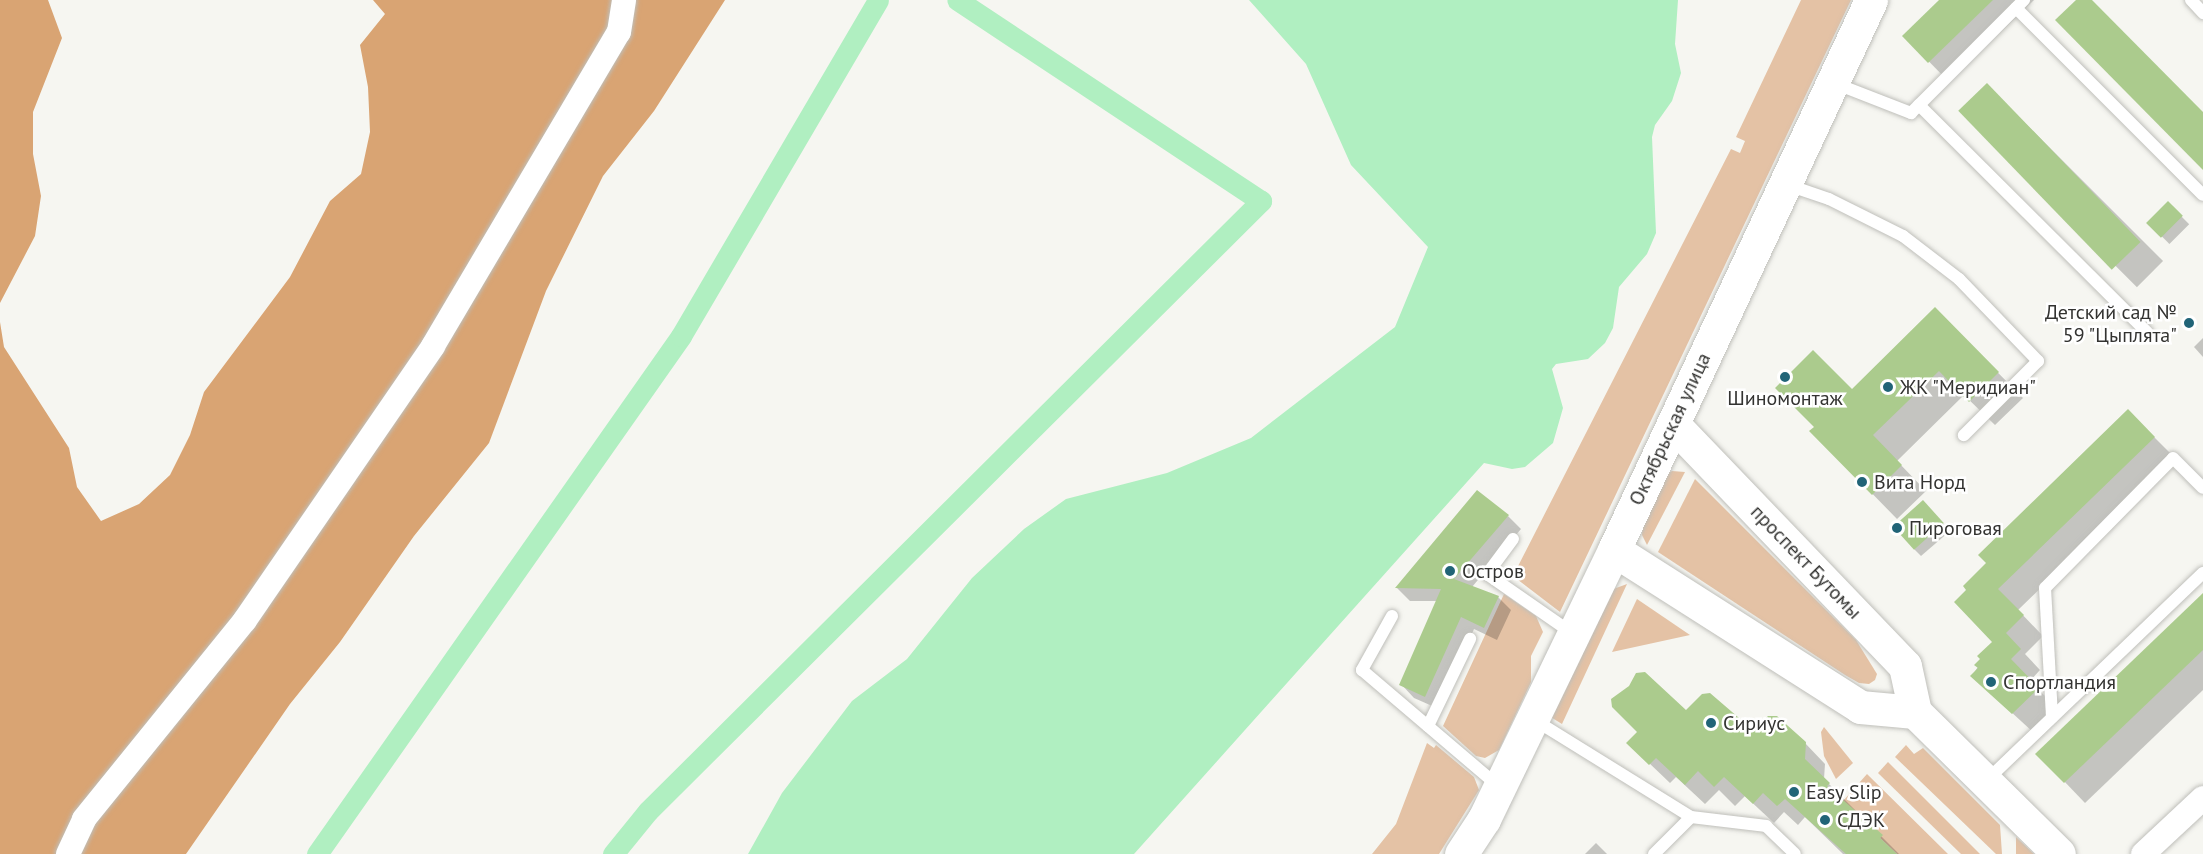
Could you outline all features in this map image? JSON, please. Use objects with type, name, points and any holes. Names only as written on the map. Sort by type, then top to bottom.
[{"type":"main road","name":"Октябрьская улица","points":[[1461,854],[1484,819],[1614,550],[1783,183],[1871,0]]},
{"type":"main road","name":"проспект Бутомы","points":[[1673,424],[1905,666],[1915,712]]},
{"type":"main road","points":[[1614,550],[1860,707],[1915,712],[2059,854]]},
{"type":"street","points":[[68,854],[84,819],[245,620],[432,346],[619,32],[624,0]]},
{"type":"street","points":[[2144,854],[2203,798]]},
{"type":"lane","points":[[2191,0],[2203,13]]},
{"type":"lane","points":[[1833,82],[1911,113],[2020,4],[2203,195]]},
{"type":"lane","points":[[1919,105],[2146,332]]},
{"type":"lane","points":[[1783,183],[1829,199],[1903,236],[1959,279],[2038,361],[1964,435]]},
{"type":"lane","points":[[2052,717],[2045,588],[2173,458],[2203,488]]},
{"type":"lane","points":[[1513,539],[1487,574],[1573,634]]},
{"type":"lane","points":[[1985,782],[2203,573]]},
{"type":"lane","points":[[1392,616],[1362,670],[1498,786]]},
{"type":"lane","points":[[1428,726],[1470,639]]},
{"type":"lane","points":[[1532,718],[1691,816],[1766,826],[1795,854]]},
{"type":"lane","points":[[1654,854],[1691,816]]},
{"type":"shaded area","points":[[0,0],[48,0],[62,38],[33,112],[33,154],[41,196],[35,236],[0,303]]},
{"type":"shaded area","points":[[373,0],[725,0],[654,111],[603,176],[546,291],[489,443],[414,536],[340,642],[290,704],[186,854],[0,854],[0,322],[4,347],[69,448],[77,487],[101,521],[139,504],[170,475],[190,435],[204,392],[290,277],[330,201],[361,174],[370,132],[368,87],[360,45],[385,14]]},
{"type":"shaded area","points":[[1249,0],[1678,0],[1675,44],[1681,73],[1672,101],[1655,125],[1652,137],[1656,233],[1647,254],[1619,287],[1613,328],[1605,343],[1588,359],[1556,364],[1552,369],[1563,408],[1553,443],[1525,467],[1512,469],[1484,463],[1134,854],[748,854],[782,793],[852,701],[907,659],[972,578],[1024,529],[1066,499],[1167,473],[1251,438],[1395,327],[1428,247],[1351,165],[1306,64]]},
{"type":"shaded area","points":[[1801,0],[1851,0],[1560,612],[1513,576],[1731,149],[1740,153],[1745,141],[1736,137]]},
{"type":"shaded area","points":[[1672,471],[1685,472],[1647,545],[1642,535],[1643,520],[1663,476]]},
{"type":"shaded area","points":[[1695,479],[1856,640],[1877,674],[1875,680],[1869,684],[1859,683],[1845,675],[1658,552]]},
{"type":"shaded area","points":[[1627,584],[1562,724],[1549,716],[1608,591]]},
{"type":"shaded area","points":[[1504,594],[1536,616],[1543,632],[1531,656],[1531,682],[1499,750],[1485,758],[1476,756],[1443,726]]},
{"type":"shaded area","points":[[1637,599],[1690,635],[1612,652]]},
{"type":"shaded area","points":[[1824,727],[1853,763],[1836,779],[1824,756],[1821,732]]},
{"type":"shaded area","points":[[1427,743],[1434,748],[1436,745],[1474,777],[1479,790],[1439,854],[1372,854],[1396,824]]},
{"type":"shaded area","points":[[1906,745],[1914,754],[1923,748],[2000,825],[2002,854],[1996,854],[1895,757]]},
{"type":"shaded area","points":[[1888,762],[1980,854],[1961,854],[1878,773]]},
{"type":"shaded area","points":[[1867,774],[1948,854],[1897,854],[1880,838],[1882,835],[1843,801]]},
{"type":"shaded area","points":[[2016,837],[2034,854],[2016,854]]},
{"type":"building","points":[[1939,0],[1993,0],[1928,63],[1902,36]]},
{"type":"building","points":[[2076,0],[2092,0],[2203,112],[2203,170],[2055,20]]},
{"type":"building","points":[[1987,83],[2141,242],[2112,270],[1958,111]]},
{"type":"building","points":[[2168,201],[2183,216],[2161,238],[2146,223]]},
{"type":"building","name":"ЖК \"Меридиан\"","points":[[1935,307],[1999,372],[1969,402],[1939,371],[1873,435],[1902,465],[1872,495],[1809,431],[1814,427],[1775,388],[1813,350],[1852,389]]},
{"type":"building","points":[[2128,409],[2155,437],[1998,589],[2024,615],[2006,633],[2021,649],[2011,659],[2039,688],[2012,714],[1970,676],[1978,668],[1974,665],[1980,659],[1977,656],[1992,642],[1954,602],[1966,590],[1963,586],[1986,563],[1978,555]]},
{"type":"building","points":[[1477,490],[1509,515],[1454,579],[1499,596],[1484,628],[1461,617],[1425,697],[1399,685],[1441,589],[1395,588]]},
{"type":"building","points":[[1923,500],[1944,523],[1914,550],[1893,527]]},
{"type":"building","points":[[2203,593],[2203,650],[2064,783],[2035,754]]},
{"type":"building","points":[[1645,672],[1686,710],[1702,694],[1710,693],[1753,730],[1768,716],[1777,716],[1806,742],[1805,759],[1830,783],[1827,786],[1883,835],[1880,838],[1897,854],[1846,854],[1785,799],[1777,806],[1763,793],[1753,804],[1724,777],[1714,787],[1698,771],[1685,785],[1656,758],[1649,765],[1626,743],[1637,732],[1612,707],[1611,699],[1629,686],[1636,673]]},
{"type":"waterway","points":[[317,854],[681,336],[878,0]]},
{"type":"waterway","points":[[613,854],[648,811],[1261,201],[957,0]]},
{"type":"place","name":"Детский сад № 59 \"Цыплята\"","points":[[2189,323]]},
{"type":"place","name":"Шиномонтаж","points":[[1785,377]]},
{"type":"place","name":"ЖК \"Меридиан\"","points":[[1888,387]]},
{"type":"place","name":"Вита Норд","points":[[1862,482]]},
{"type":"place","name":"Пироговая","points":[[1897,528]]},
{"type":"place","name":"Остров","points":[[1450,571]]},
{"type":"place","name":"Спортландия","points":[[1991,682]]},
{"type":"place","name":"Сириус","points":[[1711,723]]},
{"type":"place","name":"Easy Slip","points":[[1794,792]]},
{"type":"place","name":"СДЭК","points":[[1825,820]]}]
